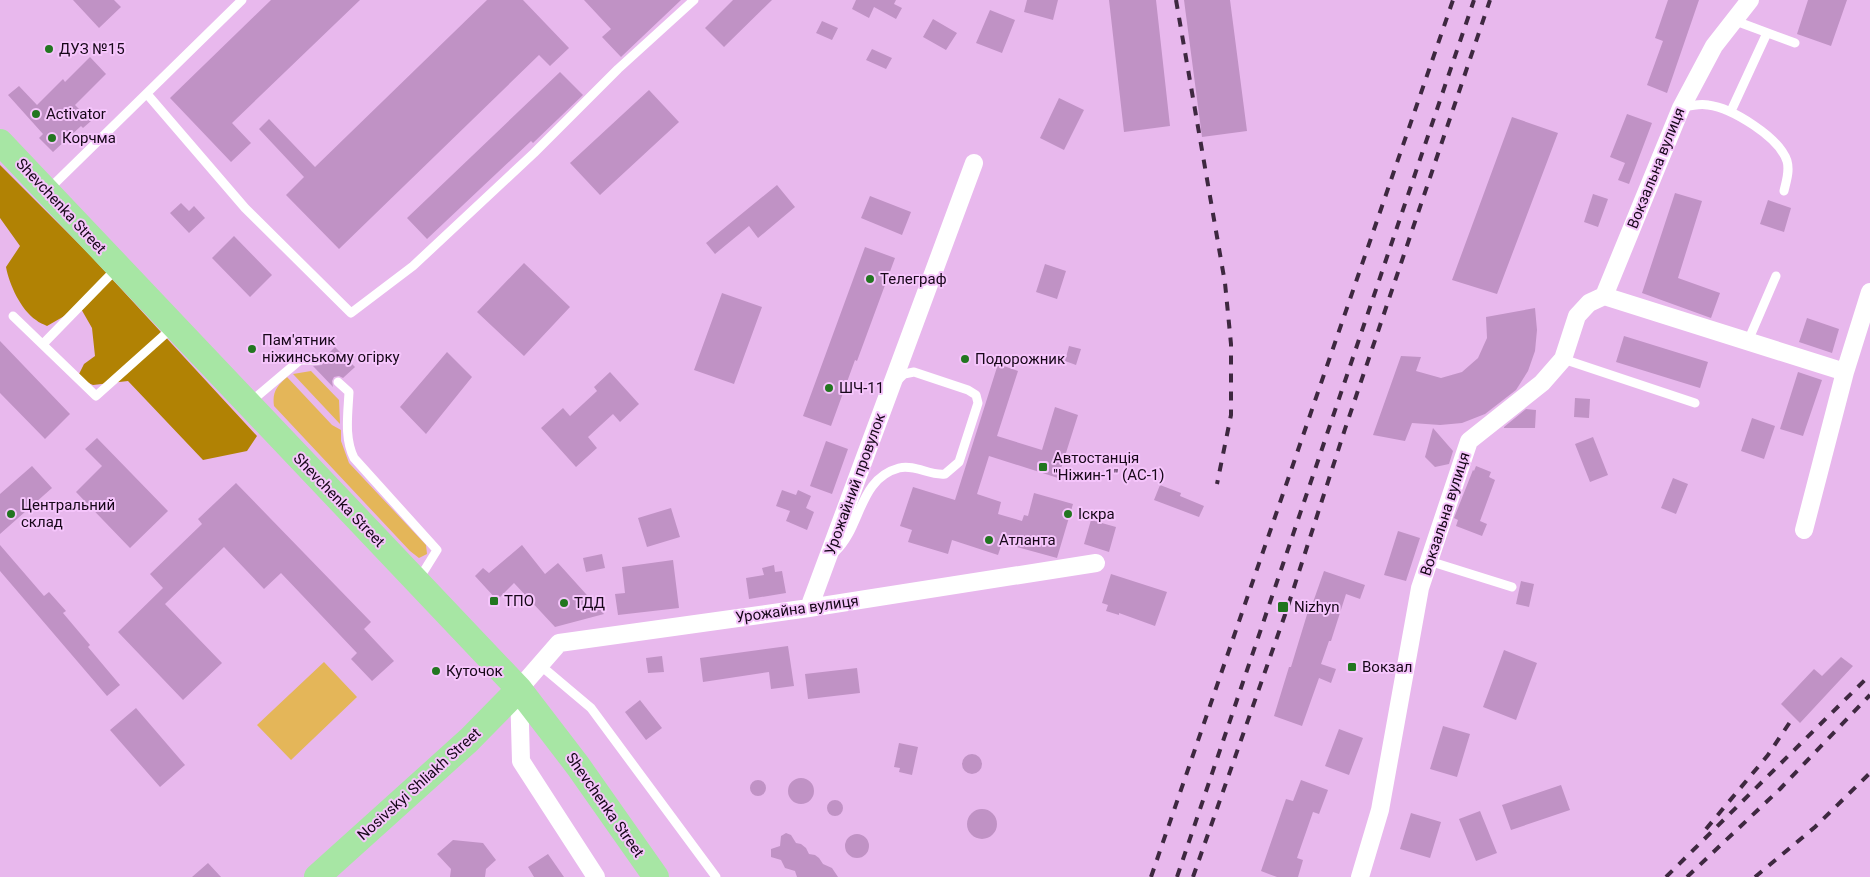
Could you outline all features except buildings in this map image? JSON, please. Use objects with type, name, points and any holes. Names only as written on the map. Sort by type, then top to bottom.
[{"type":"main road","name":"Shevchenka Street","points":[[0,142],[418,581],[518,689],[578,766],[656,877]]},
{"type":"main road","name":"Nosivskyi Shliakh Street","points":[[317,877],[469,740],[518,689]]},
{"type":"street","name":"Вокзальна вулиця","points":[[1360,877],[1380,810],[1420,588],[1469,441],[1542,383],[1563,359],[1577,316],[1588,303],[1604,296],[1681,108],[1714,46],[1748,0]]},
{"type":"street","name":"Урожайний провулок","points":[[809,608],[974,163]]},
{"type":"street","points":[[1804,530],[1845,372],[1870,292]]},
{"type":"street","points":[[1604,296],[1845,372]]},
{"type":"street","name":"Урожайна вулиця","points":[[518,689],[559,643],[809,608],[1096,563]]},
{"type":"street","points":[[518,689],[521,761],[596,877]]},
{"type":"lane","points":[[47,191],[242,0]]},
{"type":"lane","points":[[147,94],[245,208],[351,313],[413,266],[534,153],[618,69],[694,0]]},
{"type":"lane","points":[[1733,20],[1795,43]]},
{"type":"lane","points":[[1731,111],[1767,33]]},
{"type":"lane","points":[[1681,108],[1705,104],[1731,111],[1751,123],[1779,149],[1786,160],[1788,172],[1784,191]]},
{"type":"lane","points":[[43,344],[118,267]]},
{"type":"lane","points":[[1748,341],[1776,276]]},
{"type":"lane","points":[[13,316],[96,396],[174,326]]},
{"type":"lane","points":[[1563,359],[1695,403]]},
{"type":"lane","points":[[248,404],[300,360],[318,360]]},
{"type":"lane","points":[[828,559],[848,537],[868,491],[878,480],[900,468],[945,474],[959,462],[978,404],[976,395],[968,390],[914,372],[904,374],[890,392]]},
{"type":"lane","points":[[338,382],[349,392],[348,432],[354,458],[437,550],[418,581]]},
{"type":"lane","points":[[1429,561],[1512,587]]},
{"type":"lane","points":[[540,665],[591,708],[716,877]]},
{"type":"shaded area","points":[[0,165],[88,253],[257,436],[247,451],[203,460],[128,381],[93,385],[77,378],[84,364],[95,356],[92,328],[80,307],[47,326],[31,316],[16,296],[6,267],[20,246],[0,218]]},
{"type":"shaded area","points":[[311,371],[339,400],[340,424],[293,374]]},
{"type":"shaded area","points":[[287,377],[332,425],[341,430],[341,441],[349,463],[426,545],[427,554],[419,558],[410,551],[274,406],[276,390]]},
{"type":"shaded area","points":[[324,662],[357,697],[291,760],[257,725]]},
{"type":"railway","points":[[1176,0],[1225,283],[1231,344],[1231,415],[1217,484]]},
{"type":"railway","points":[[1151,877],[1453,0]]},
{"type":"railway","points":[[1177,877],[1474,0]]},
{"type":"railway","points":[[1193,877],[1287,609],[1345,429],[1490,0]]},
{"type":"railway","points":[[1666,877],[1870,675]]},
{"type":"railway","points":[[1687,877],[1780,789],[1870,695]]},
{"type":"railway","points":[[1706,829],[1768,755],[1794,716]]},
{"type":"railway","points":[[1755,877],[1815,827],[1870,773]]},
{"type":"place","name":"ДУЗ №15","points":[[49,49]]},
{"type":"place","name":"Activator","points":[[36,114]]},
{"type":"place","name":"Корчма","points":[[52,138]]},
{"type":"place","name":"Телеграф","points":[[870,279]]},
{"type":"place","name":"Пам'ятник ніжинському огірку","points":[[252,349]]},
{"type":"place","name":"Подорожник","points":[[965,359]]},
{"type":"place","name":"ШЧ-11","points":[[829,388]]},
{"type":"place","name":"Автостанція \"Ніжин-1\" (АС-1)","points":[[1043,467]]},
{"type":"place","name":"Центральний склад","points":[[11,514]]},
{"type":"place","name":"Іскра","points":[[1068,514]]},
{"type":"place","name":"Атланта","points":[[989,540]]},
{"type":"place","name":"ТПО","points":[[494,601]]},
{"type":"place","name":"ТДД","points":[[564,603]]},
{"type":"place","name":"Nizhyn","points":[[1283,607]]},
{"type":"place","name":"Вокзал","points":[[1352,667]]},
{"type":"place","name":"Куточок","points":[[436,671]]}]
